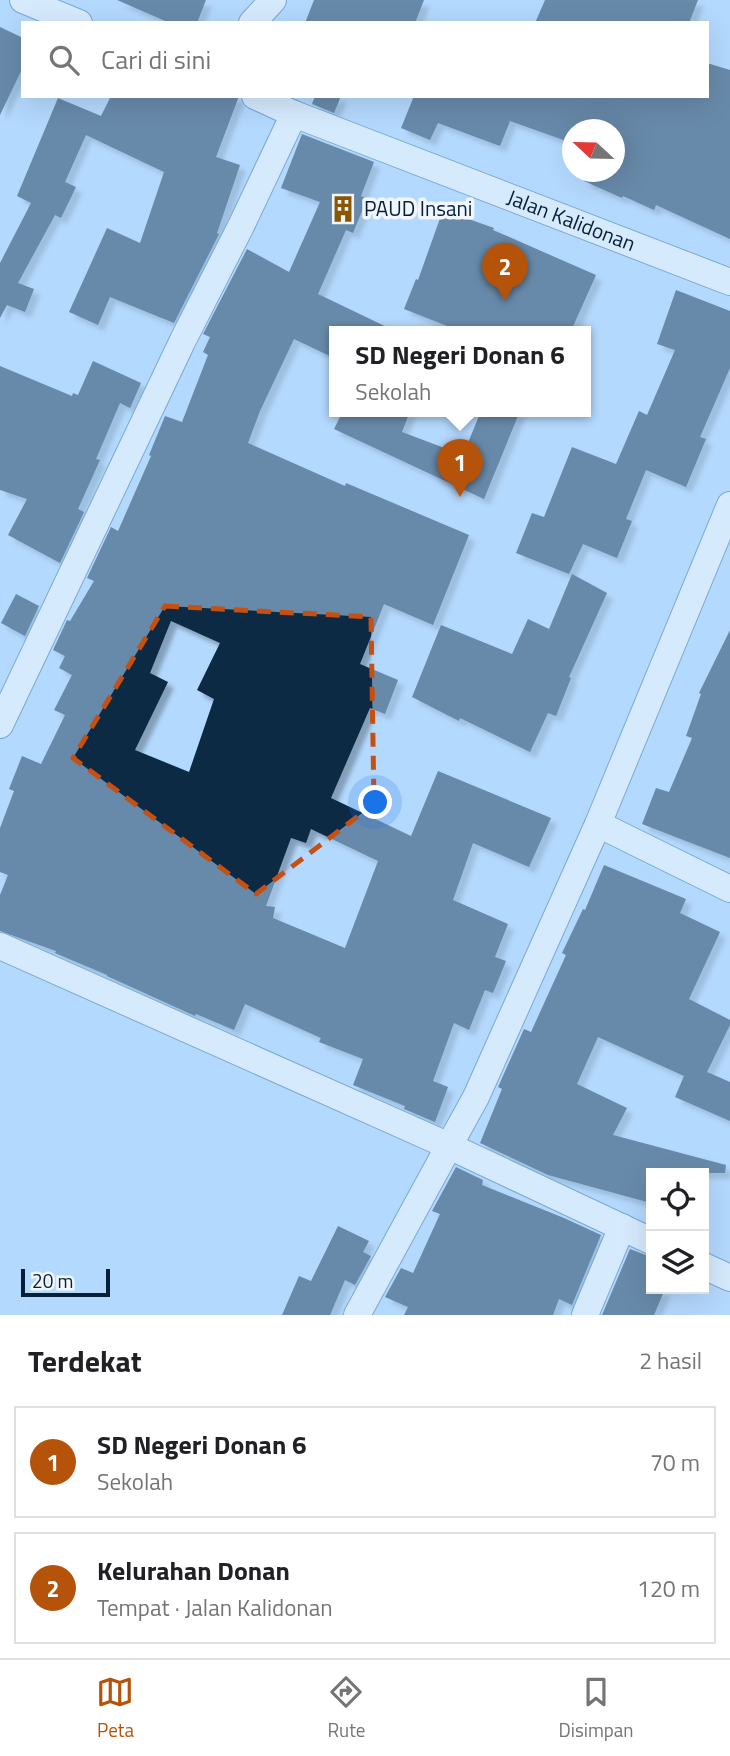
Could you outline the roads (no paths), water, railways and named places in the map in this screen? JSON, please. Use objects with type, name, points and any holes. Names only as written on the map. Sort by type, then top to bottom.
[{"type":"street","points":[[23,0],[74,21]]},
{"type":"street","points":[[254,21],[273,0]]},
{"type":"street","name":"Jalan Kalidonan","points":[[259,98],[294,114],[730,282]]},
{"type":"street","points":[[0,725],[294,114]]},
{"type":"street","points":[[357,1315],[476,1097],[598,824],[730,505]]},
{"type":"street","points":[[598,824],[730,889]]},
{"type":"street","points":[[0,946],[449,1146],[646,1239]]},
{"type":"street","points":[[585,1315],[622,1227]]},
{"type":"street","points":[[709,1268],[730,1278]]},
{"type":"place","name":"PAUD Insani","points":[[343,209]]},
{"type":"place","name":"Kelurahan Donan","points":[[505,301]]},
{"type":"place","name":"SD Negeri Donan 6","points":[[460,497]]}]
